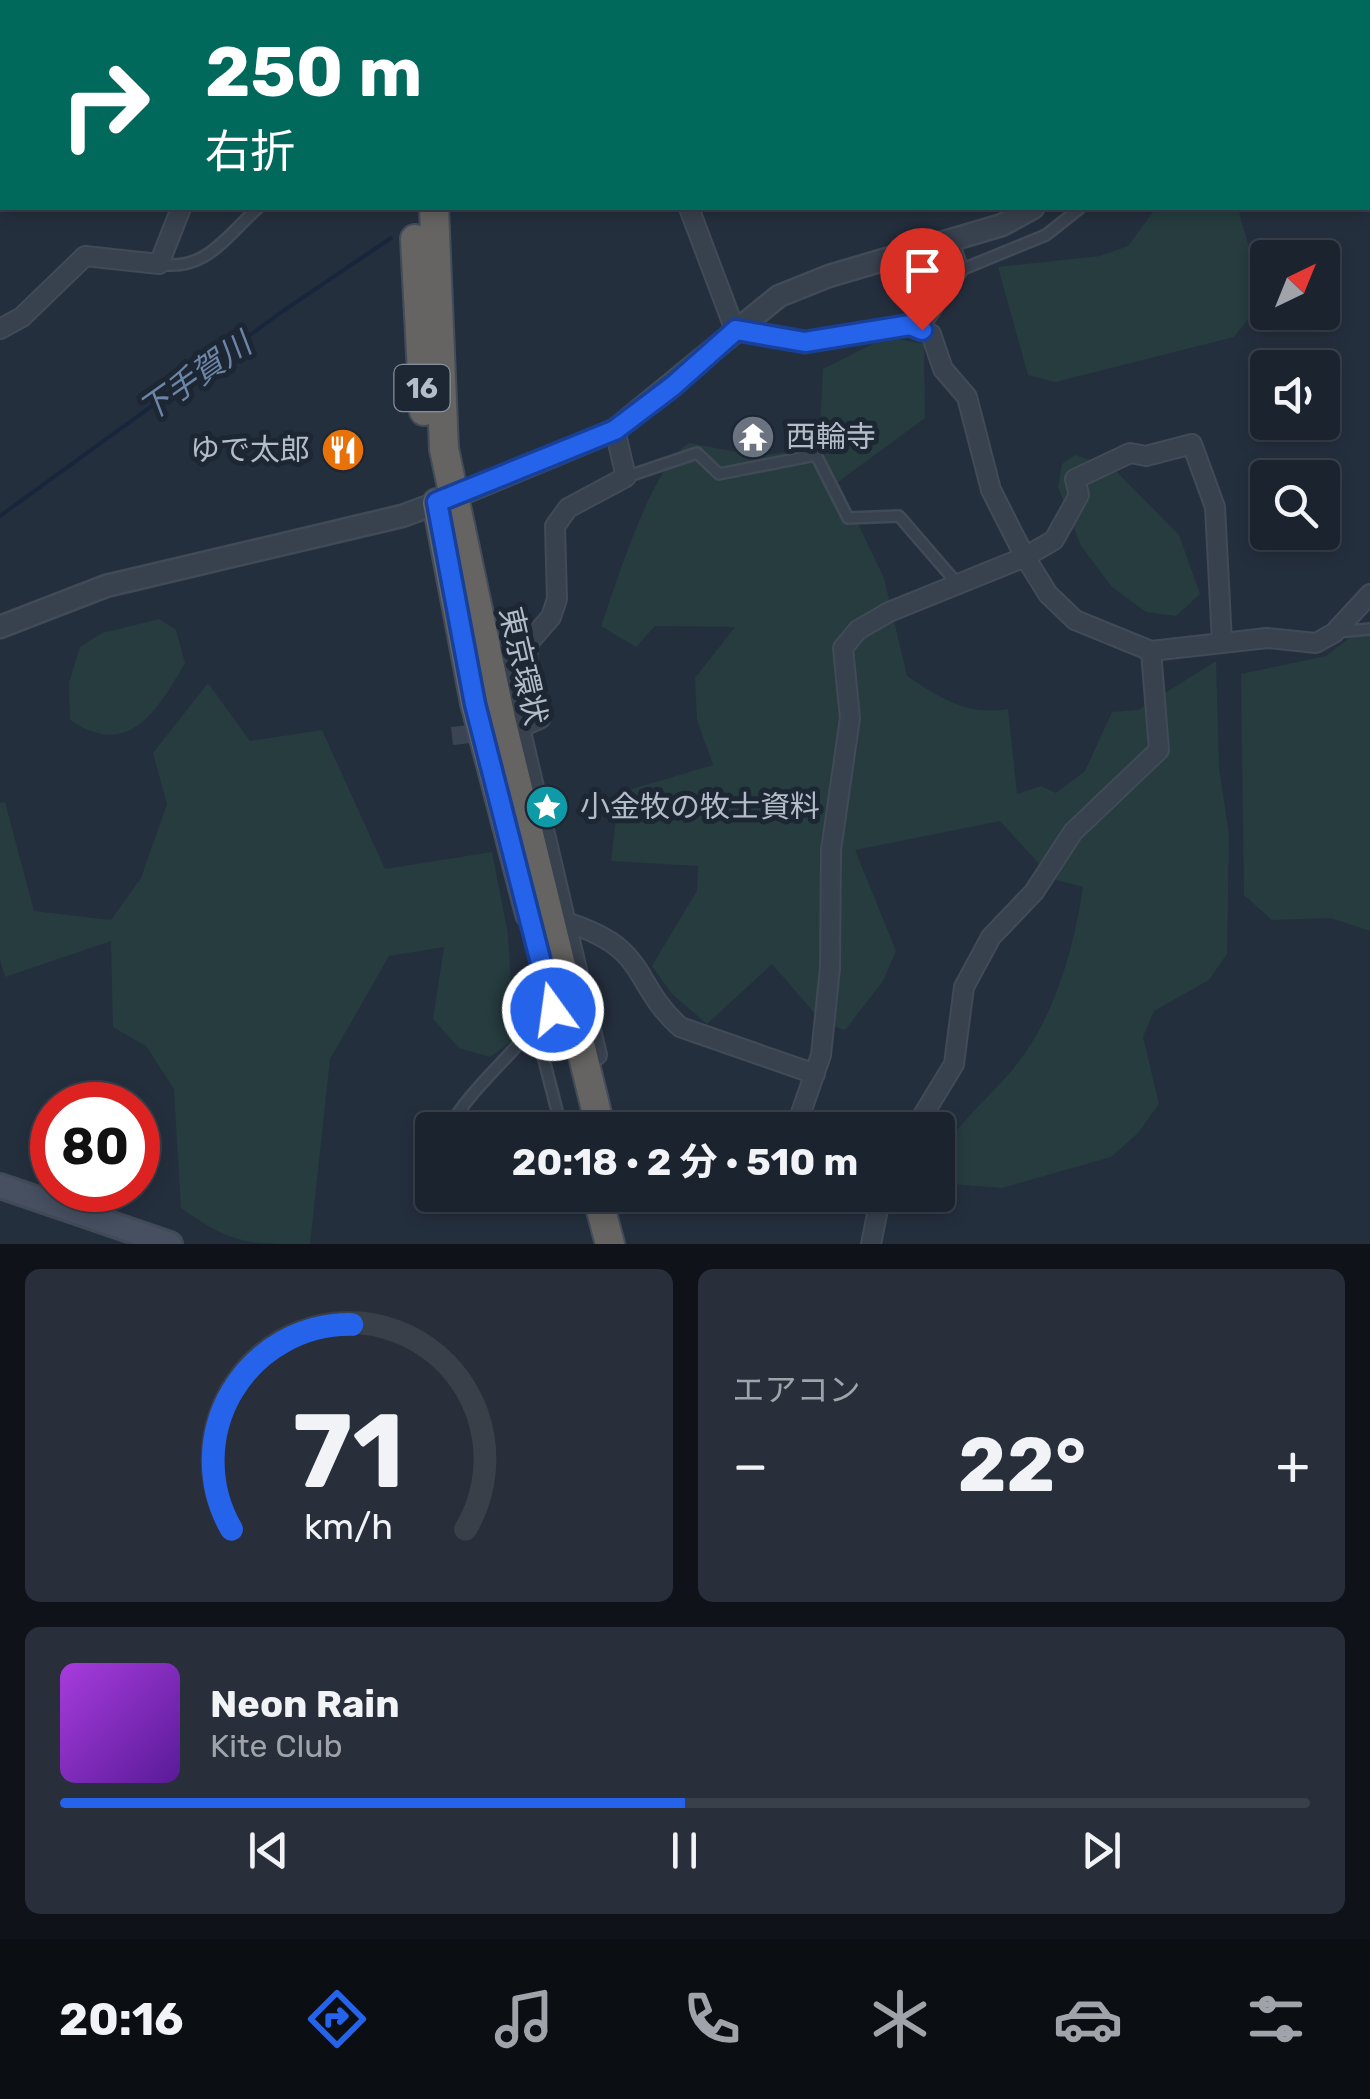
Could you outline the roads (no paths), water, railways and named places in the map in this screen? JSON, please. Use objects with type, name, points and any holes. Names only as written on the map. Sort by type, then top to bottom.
[{"type":"highway","name":"東京環状","points":[[415,210],[418,348],[446,500],[475,704],[528,868],[597,1112]]},
{"type":"highway","name":"東京環状","points":[[434,210],[446,500],[485,650],[578,1112]]},
{"type":"highway","points":[[602,1212],[610,1244]]},
{"type":"highway","points":[[621,1212],[628,1244]]},
{"type":"main road","points":[[0,1186],[170,1244]]},
{"type":"street","points":[[0,330],[22,318],[85,256],[159,264],[181,210]]},
{"type":"street","points":[[690,210],[736,330]]},
{"type":"street","points":[[0,628],[106,586],[402,516],[446,500],[615,430],[779,296],[829,276],[1002,225],[1029,210]]},
{"type":"street","points":[[736,330],[805,342],[910,325],[931,334],[943,368],[966,397],[991,490],[1048,594],[1075,620],[1151,650],[1267,638],[1316,643],[1334,632],[1370,594]]},
{"type":"street","points":[[519,728],[540,720],[527,656],[530,641],[552,617],[557,599],[556,526],[568,508],[626,477],[615,430]]},
{"type":"street","points":[[802,1112],[815,1074],[830,968],[831,850],[850,718],[843,648],[858,630],[889,612],[1025,557],[1054,540],[1080,495],[1075,479],[1130,454],[1146,456],[1192,444],[1215,507],[1222,642]]},
{"type":"street","points":[[485,650],[503,656],[609,1112]]},
{"type":"street","points":[[925,1112],[954,1064],[964,986],[991,937],[1034,892],[1072,832],[1159,750],[1151,650]]},
{"type":"street","points":[[566,922],[602,935],[634,960],[680,1027],[815,1074]]},
{"type":"street","points":[[871,1244],[878,1212]]},
{"type":"lane","points":[[159,264],[196,264],[256,210]]},
{"type":"lane","points":[[922,330],[962,269],[1046,235],[1077,210]]},
{"type":"lane","points":[[954,241],[962,269]]},
{"type":"lane","points":[[626,477],[697,453],[719,474],[816,455],[848,518],[899,516],[956,582]]},
{"type":"lane","points":[[1334,632],[1370,629]]},
{"type":"lane","points":[[457,1112],[462,1102],[495,1074],[537,1023],[558,1112]]},
{"type":"waterway","name":"下手賀川","points":[[0,516],[283,311],[391,238]]},
{"type":"tunnel","points":[[452,736],[489,732]]},
{"type":"tunnel","points":[[539,1021],[569,981]]},
{"type":"place","name":"西輪寺","points":[[753,437]]},
{"type":"place","name":"ゆで太郎","points":[[343,450]]},
{"type":"place","name":"小金牧の牧士資料","points":[[547,807]]}]
